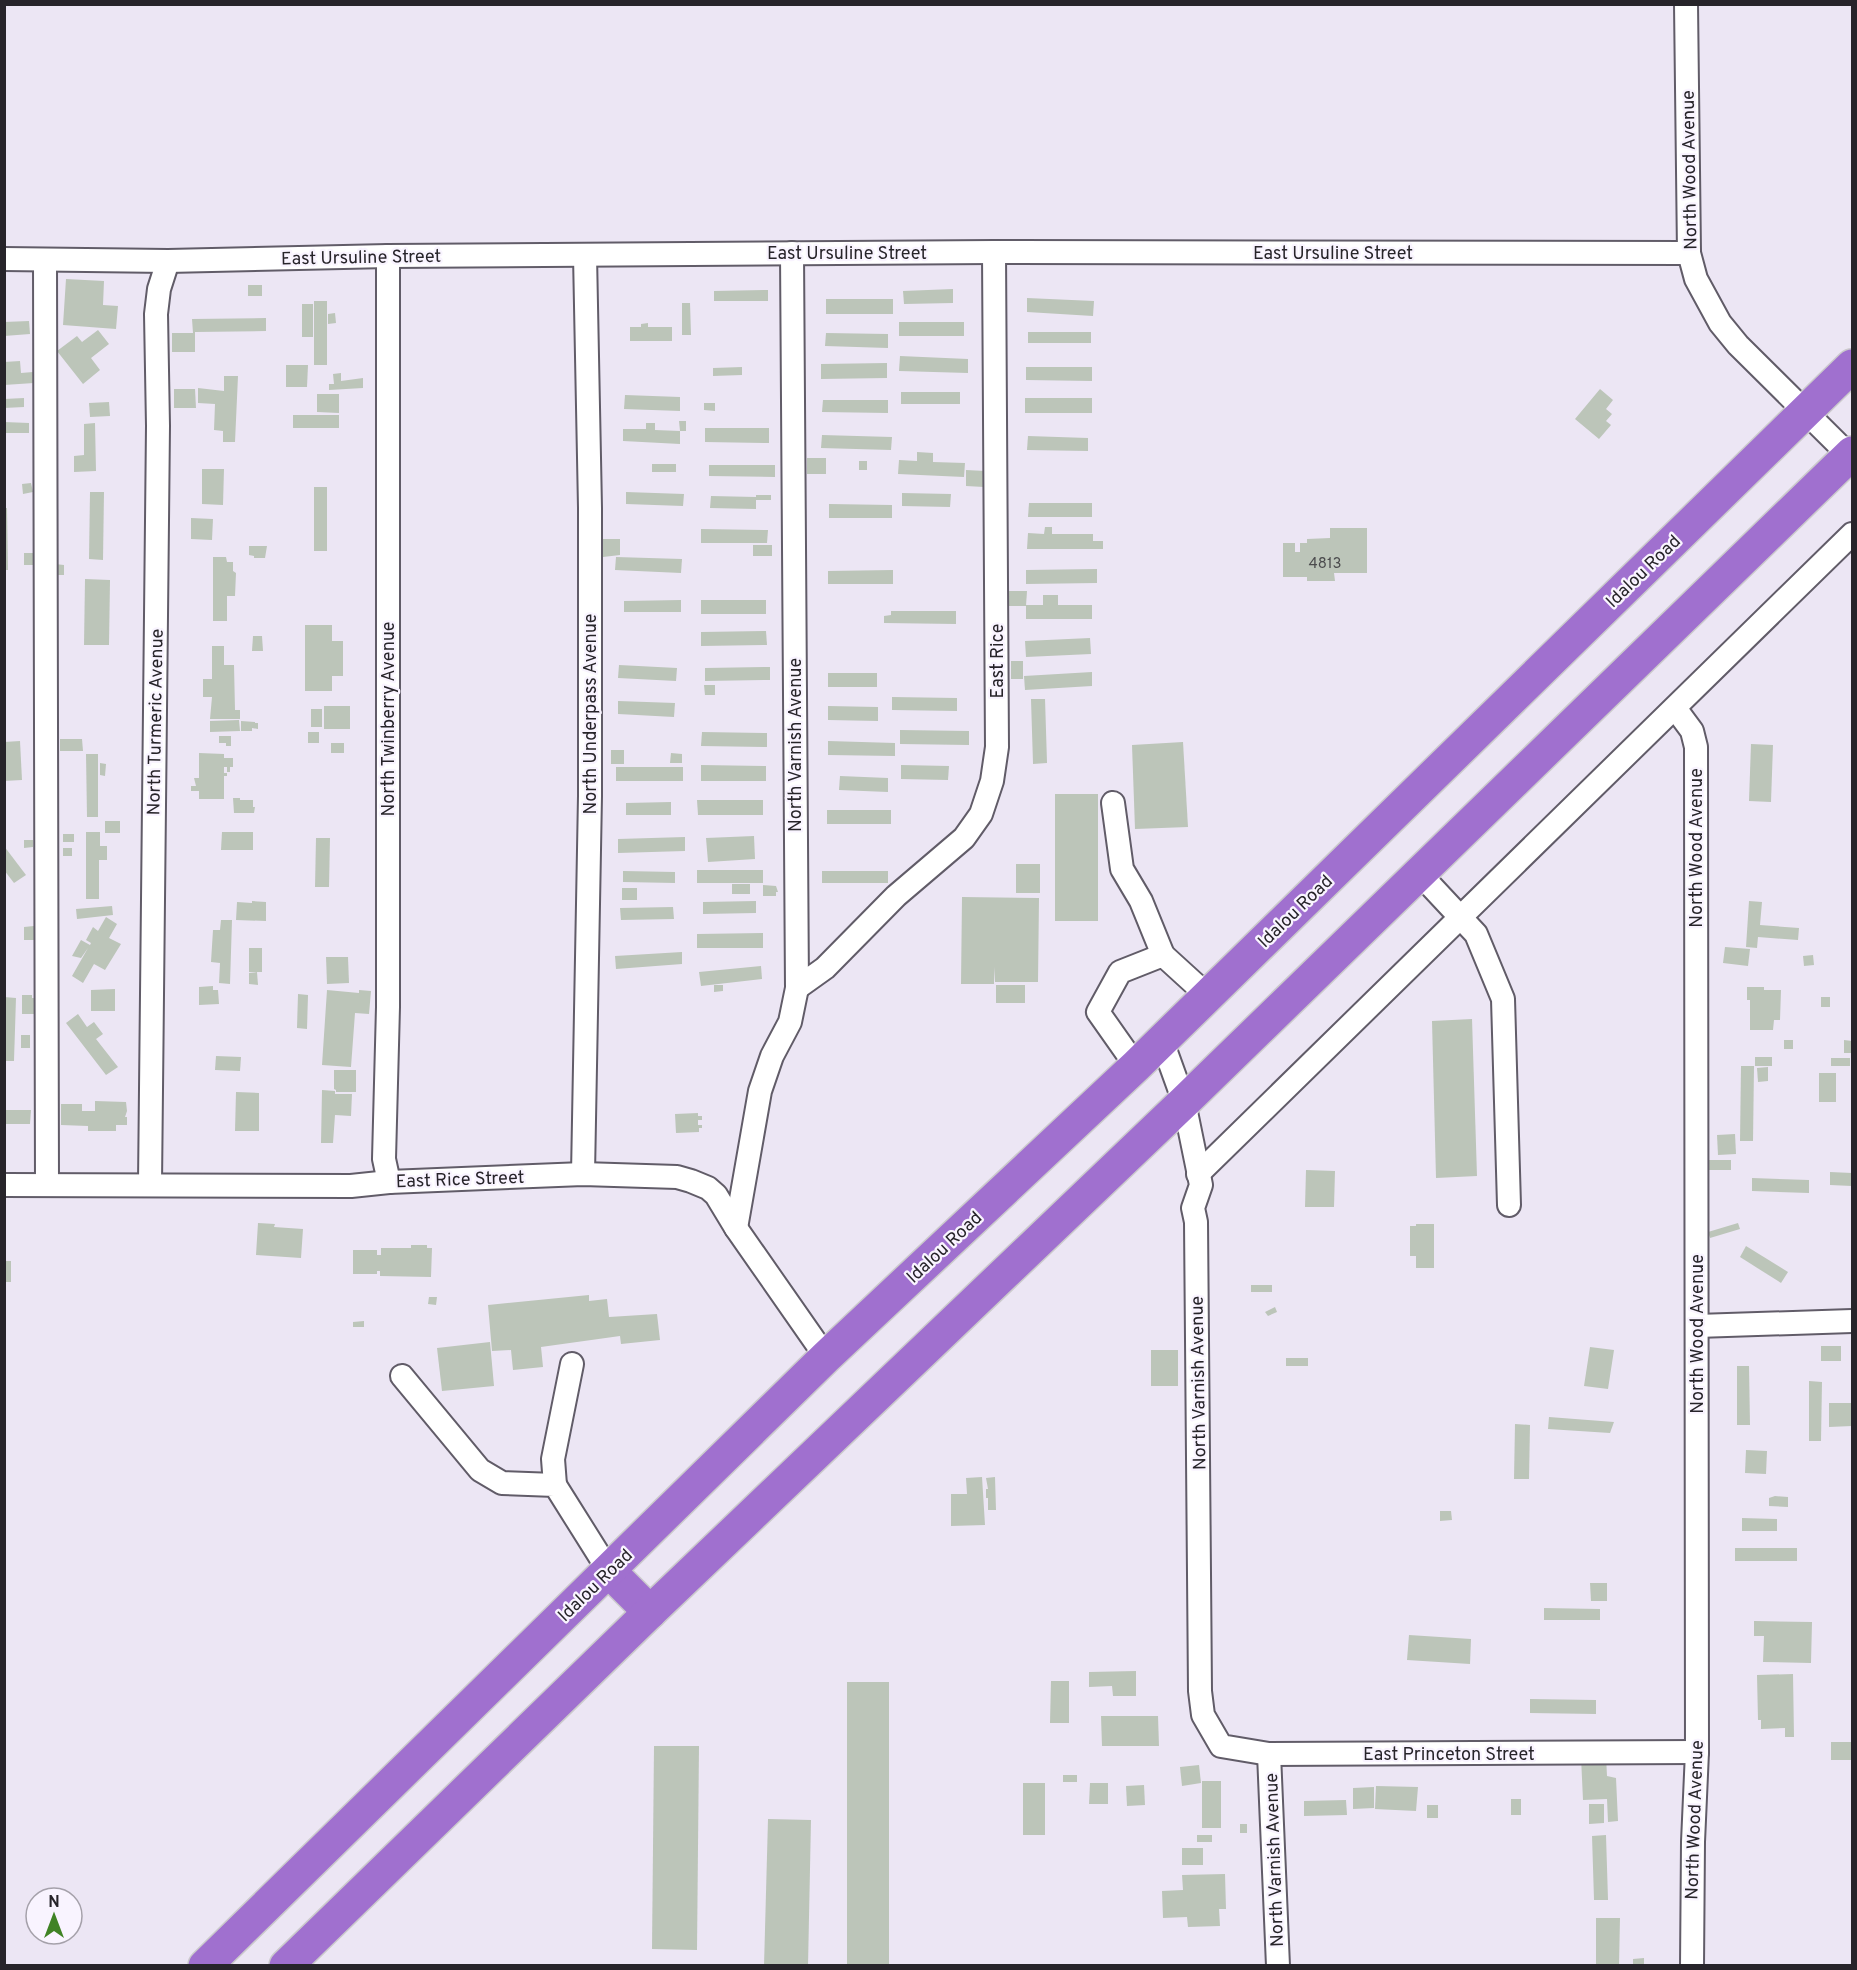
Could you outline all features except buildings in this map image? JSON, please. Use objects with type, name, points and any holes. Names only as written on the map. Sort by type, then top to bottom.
[{"type":"highway","name":"Idalou Road","points":[[205,1965],[826,1357],[1162,1041],[1852,366]]},
{"type":"highway","points":[[286,1965],[650,1612],[1184,1102],[1852,455]]},
{"type":"highway","points":[[609,1571],[650,1612]]},
{"type":"street","name":"North Wood Avenue","points":[[1686,4],[1689,253],[1696,279],[1720,323],[1738,345],[1852,455]]},
{"type":"street","name":"East Ursuline Street","points":[[4,259],[168,261],[388,256],[994,252],[1689,253]]},
{"type":"street","name":"East Rice","points":[[797,988],[825,968],[896,896],[964,838],[981,814],[992,781],[998,747],[994,252]]},
{"type":"street","name":"North Varnish Avenue","points":[[735,1228],[760,1091],[772,1056],[790,1022],[797,988],[792,253]]},
{"type":"street","name":"North Underpass Avenue","points":[[583,1174],[591,796],[590,508],[585,255]]},
{"type":"street","name":"North Twinberry Avenue","points":[[388,256],[388,1007],[384,1159],[389,1182]]},
{"type":"street","points":[[45,260],[47,1185]]},
{"type":"street","name":"North Turmeric Avenue","points":[[150,1184],[157,450],[156,314],[159,289],[168,261]]},
{"type":"street","points":[[1198,1174],[1852,534]]},
{"type":"street","name":"North Wood Avenue","points":[[1675,708],[1692,731],[1696,747],[1697,1752],[1693,1842],[1692,1965]]},
{"type":"street","points":[[1113,803],[1122,869],[1141,901],[1162,955],[1208,996]]},
{"type":"street","points":[[1419,873],[1476,934],[1503,999],[1509,1205]]},
{"type":"street","points":[[1136,1066],[1098,1012],[1120,972],[1162,955]]},
{"type":"street","name":"North Varnish Avenue","points":[[1162,1041],[1184,1102],[1200,1185],[1193,1208],[1196,1222],[1200,1691],[1203,1715],[1211,1730]]},
{"type":"street","name":"East Rice Street","points":[[4,1185],[351,1186],[389,1182],[583,1174],[677,1177],[708,1188],[716,1195],[735,1228],[826,1357]]},
{"type":"street","points":[[1697,1326],[1852,1321]]},
{"type":"street","points":[[572,1364],[553,1459],[555,1485],[609,1571]]},
{"type":"street","points":[[402,1376],[480,1470],[502,1483],[555,1485]]},
{"type":"street","name":"East Princeton Street","points":[[1211,1730],[1221,1746],[1269,1754],[1697,1752]]},
{"type":"street","name":"North Varnish Avenue","points":[[1269,1754],[1278,1965]]}]
